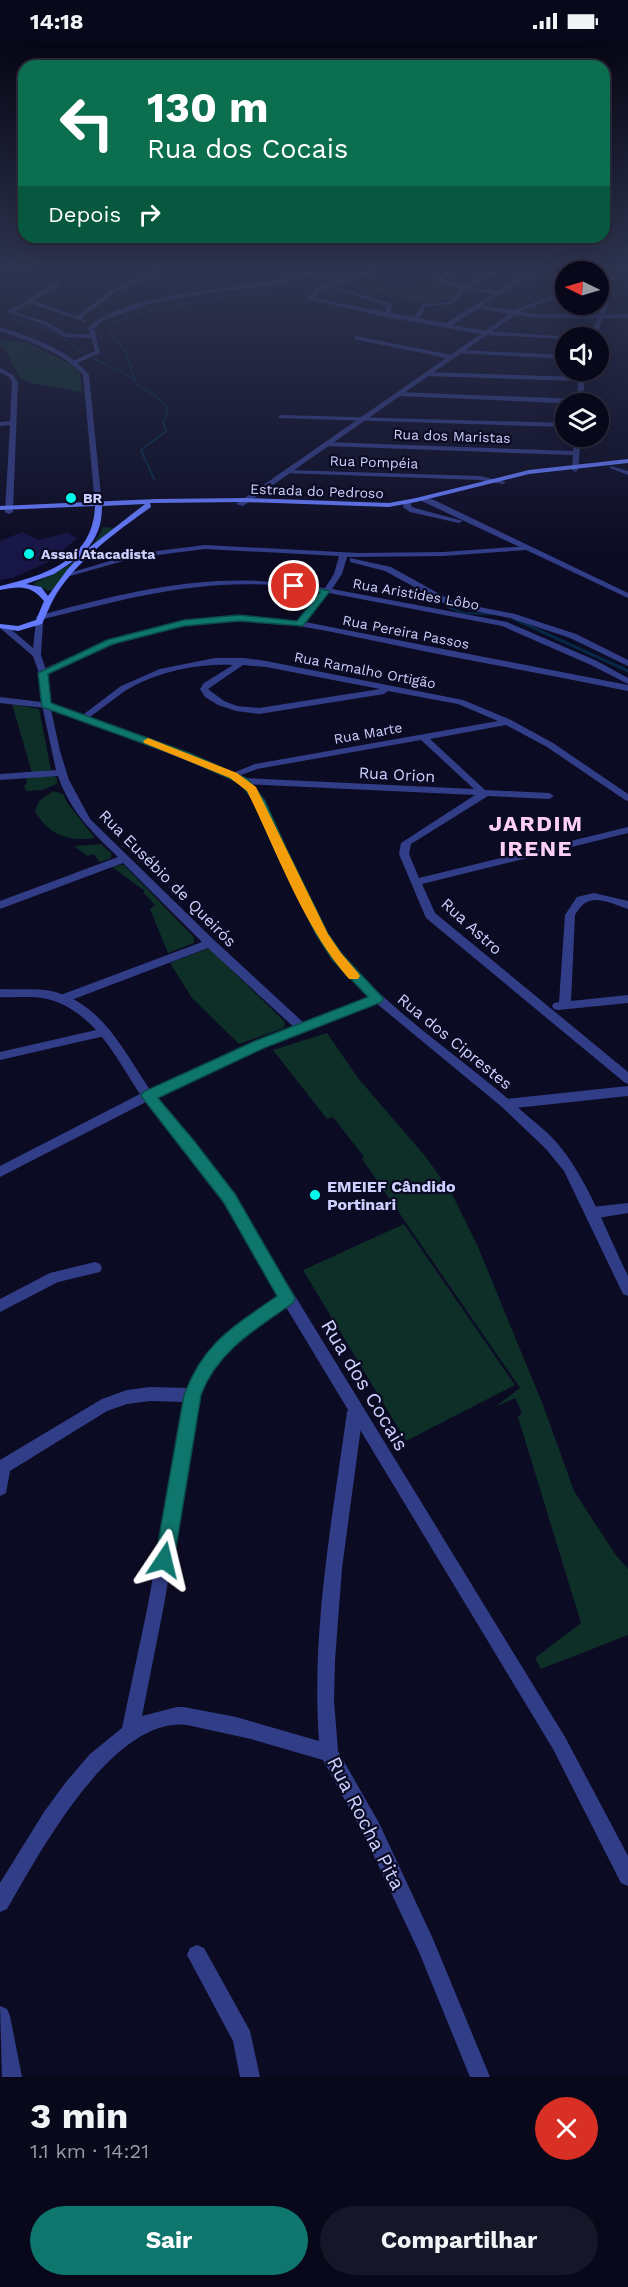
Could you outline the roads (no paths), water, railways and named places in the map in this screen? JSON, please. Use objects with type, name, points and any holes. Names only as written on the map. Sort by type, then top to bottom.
[{"type":"main road","name":"Estrada do Pedroso","points":[[4,510],[148,503],[242,502],[382,509],[431,502],[495,479],[628,460]]},
{"type":"main road","name":"Estrada do Pedroso","points":[[408,505],[421,499],[478,486],[576,467],[628,466]]},
{"type":"main road","name":"Rua Eusébio de Queirós","points":[[39,620],[48,601],[69,574],[96,546],[148,503]]},
{"type":"main road","points":[[0,588],[52,572],[68,563],[92,540],[100,520],[99,506]]},
{"type":"main road","points":[[100,520],[122,524]]},
{"type":"main road","points":[[18,584],[38,589],[48,601]]},
{"type":"main road","points":[[2,627],[18,629],[39,620]]},
{"type":"street","points":[[77,365],[87,378],[99,506]]},
{"type":"street","points":[[242,502],[440,365]]},
{"type":"street","points":[[0,370],[15,380]]},
{"type":"street","points":[[427,374],[555,379]]},
{"type":"street","points":[[5,381],[15,380]]},
{"type":"street","points":[[4,510],[15,380]]},
{"type":"street","points":[[398,394],[555,401]]},
{"type":"street","points":[[281,417],[555,425]]},
{"type":"street","points":[[0,424],[13,423]]},
{"type":"street","name":"Rua dos Maristas","points":[[326,444],[576,453]]},
{"type":"street","points":[[576,467],[577,447]]},
{"type":"street","points":[[612,467],[628,473]]},
{"type":"street","name":"Rua Pompéia","points":[[286,472],[462,477],[495,479],[503,482]]},
{"type":"street","name":"Rua Pompéia","points":[[462,477],[478,486]]},
{"type":"street","points":[[421,499],[628,596]]},
{"type":"street","points":[[408,505],[483,528]]},
{"type":"street","points":[[436,515],[448,515],[452,512]]},
{"type":"street","points":[[69,574],[133,556],[205,547],[343,557],[443,554],[526,548]]},
{"type":"street","points":[[299,624],[326,591],[342,565],[343,557]]},
{"type":"street","points":[[343,557],[388,569],[452,604],[512,616],[573,636],[628,663]]},
{"type":"street","name":"Rua Aristídes Lôbo","points":[[39,620],[128,596],[198,584],[272,583],[504,624],[628,681]]},
{"type":"street","name":"Rua Pereira Passos","points":[[43,673],[110,642],[184,623],[239,618],[299,624],[628,688]]},
{"type":"street","name":"Rua Eusébio de Queirós","points":[[39,620],[36,638],[37,655],[43,673],[46,705],[60,773],[79,811],[123,859],[302,1028]]},
{"type":"street","points":[[2,627],[37,655]]},
{"type":"street","points":[[540,639],[554,629]]},
{"type":"street","points":[[244,661],[207,685],[204,689],[207,694],[225,704],[243,710],[259,711],[391,690]]},
{"type":"street","name":"Rua Ramalho Ortigão","points":[[84,717],[124,688],[163,671],[204,662],[244,661],[460,702],[508,722],[550,746],[628,798]]},
{"type":"street","points":[[609,684],[617,681],[617,675]]},
{"type":"street","name":"Rua dos Ciprestes","points":[[0,700],[46,705],[84,717],[244,781],[260,801],[322,934],[337,956],[377,998],[506,1104],[551,1145],[569,1168],[628,1290]]},
{"type":"street","name":"Rua Marte","points":[[233,775],[255,767],[508,722]]},
{"type":"street","points":[[423,737],[484,794]]},
{"type":"street","points":[[0,777],[60,773]]},
{"type":"street","name":"Rua Orion","points":[[244,781],[549,796]]},
{"type":"street","name":"Rua Astro","points":[[484,794],[406,843],[404,854],[430,915],[628,1079]]},
{"type":"street","points":[[415,882],[628,830]]},
{"type":"street","points":[[0,905],[123,859]]},
{"type":"street","points":[[565,1005],[570,915],[575,903],[583,897],[600,896],[628,905]]},
{"type":"street","points":[[62,999],[210,943]]},
{"type":"street","name":"Rua dos Cocais","points":[[0,993],[31,992],[62,999],[79,1007],[105,1032],[148,1096],[190,1146],[229,1199],[356,1412],[475,1602],[559,1743],[628,1876]]},
{"type":"street","points":[[0,1172],[148,1096],[259,1044],[377,998]]},
{"type":"street","points":[[542,1007],[628,999]]},
{"type":"street","points":[[0,1056],[105,1032]]},
{"type":"street","points":[[506,1104],[628,1091]]},
{"type":"street","points":[[592,1213],[628,1208]]},
{"type":"street","points":[[0,1306],[55,1277],[95,1268]]},
{"type":"street","points":[[131,1730],[156,1605],[193,1395],[200,1374],[216,1352],[234,1335],[287,1298]]},
{"type":"street","points":[[0,1488],[2,1468],[102,1406],[127,1397],[150,1394],[193,1395]]},
{"type":"street","name":"Rua Rocha Pita","points":[[356,1412],[336,1556],[326,1660],[325,1700],[328,1753],[372,1830],[421,1935],[480,2077]]},
{"type":"street","points":[[0,1902],[37,1839],[75,1784],[131,1730],[177,1716],[245,1729],[328,1753]]},
{"type":"street","points":[[197,1955],[243,2038],[250,2077]]},
{"type":"street","points":[[0,2016],[12,2077]]},
{"type":"waterway","points":[[107,365],[135,381]]},
{"type":"waterway","points":[[130,365],[137,385],[156,396],[167,408],[164,424]]},
{"type":"waterway","points":[[154,479],[141,450],[166,431],[163,422]]},
{"type":"waterway","points":[[448,607],[463,613],[492,614]]},
{"type":"waterway","points":[[514,619],[628,671]]},
{"type":"place","name":"BR","points":[[71,498]]},
{"type":"place","name":"Assaí Atacadista","points":[[29,554]]},
{"type":"place","name":"EMEIEF Cândido Portinari","points":[[315,1195]]},
{"type":"district","name":"JARDIM IRENE","points":[[536,836]]}]
